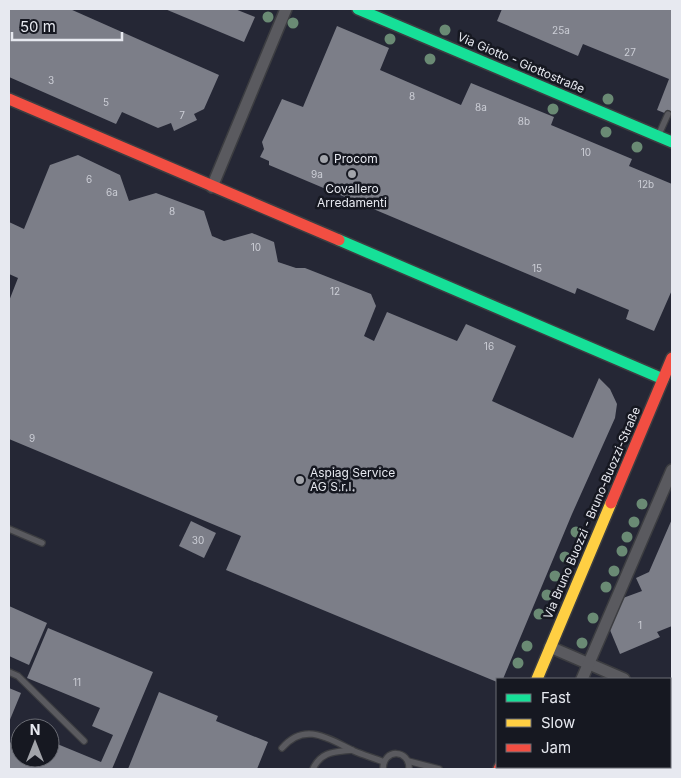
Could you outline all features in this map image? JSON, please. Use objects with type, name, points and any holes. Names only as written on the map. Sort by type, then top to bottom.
[{"type":"street","points":[[212,187],[286,9]]},
{"type":"street","name":"Via Giotto - Giottostraße","points":[[358,9],[672,142]]},
{"type":"street","points":[[9,99],[663,379]]},
{"type":"street","name":"Via Bruno Buozzi - Bruno-Buozzi-Straße","points":[[537,678],[672,358]]},
{"type":"street","points":[[582,678],[672,470]]},
{"type":"street","points":[[550,647],[622,678]]},
{"type":"lane","points":[[658,136],[668,114]]},
{"type":"lane","points":[[9,529],[42,543]]},
{"type":"lane","points":[[9,672],[18,676],[84,742]]},
{"type":"lane","points":[[282,748],[291,739],[298,736],[315,734],[384,762]]},
{"type":"lane","points":[[313,769],[316,762],[326,754],[352,750]]},
{"type":"lane","points":[[383,769],[384,762],[389,756],[398,754],[408,761],[439,769]]},
{"type":"lane","points":[[408,761],[409,769]]},
{"type":"shaded area","points":[[9,9],[672,9],[672,769],[9,769]]},
{"type":"building","points":[[9,9],[70,9],[219,75],[204,109],[194,114],[197,120],[174,131],[171,123],[158,128],[122,112],[116,124],[9,77]]},
{"type":"building","points":[[165,9],[235,9],[255,17],[244,42]]},
{"type":"building","points":[[502,9],[672,9],[672,116],[657,110],[669,79],[583,44],[578,56],[497,21]]},
{"type":"building","points":[[337,26],[389,48],[380,70],[461,105],[471,83],[554,117],[551,125],[632,159],[629,166],[672,184],[672,290],[654,331],[626,319],[629,310],[577,288],[575,294],[269,165],[269,161],[260,157],[264,149],[262,142],[282,99],[303,107]]},
{"type":"building","points":[[78,155],[120,175],[129,201],[156,193],[204,211],[212,236],[224,241],[252,233],[274,242],[278,262],[296,268],[305,268],[371,294],[376,306],[364,336],[374,341],[387,312],[457,341],[466,324],[516,346],[492,401],[573,438],[599,378],[610,389],[617,404],[615,418],[572,514],[503,678],[496,678],[496,682],[226,570],[241,536],[9,439],[9,301],[18,278],[9,274],[9,222],[24,229],[50,165]]},
{"type":"building","points":[[672,519],[672,626],[657,632],[660,637],[620,654],[610,630],[623,598],[642,591],[636,578],[649,572]]},
{"type":"building","points":[[191,521],[216,533],[204,558],[179,546]]},
{"type":"building","points":[[9,606],[47,623],[29,665],[9,656]]},
{"type":"building","points":[[48,628],[153,672],[112,769],[9,769],[9,742],[10,768],[60,768],[60,745],[101,762],[113,735],[92,726],[100,708],[27,678]]},
{"type":"building","points":[[9,688],[21,693],[9,722]]},
{"type":"building","points":[[159,692],[218,716],[216,721],[268,742],[257,769],[128,769]]},
{"type":"building","points":[[672,765],[672,769],[555,769],[671,768]]},
{"type":"traffic: fast","points":[[358,9],[672,142]]},
{"type":"traffic: fast","points":[[339,240],[663,379]]},
{"type":"traffic: slow","points":[[537,678],[611,503]]},
{"type":"traffic: jam","points":[[9,99],[339,240]]},
{"type":"traffic: jam","points":[[611,503],[672,358]]},
{"type":"place","name":"Procom","points":[[324,159]]},
{"type":"place","name":"Covallero Arredamenti","points":[[352,174]]},
{"type":"place","name":"Aspiag Service AG S.r.l.","points":[[300,480]]}]
